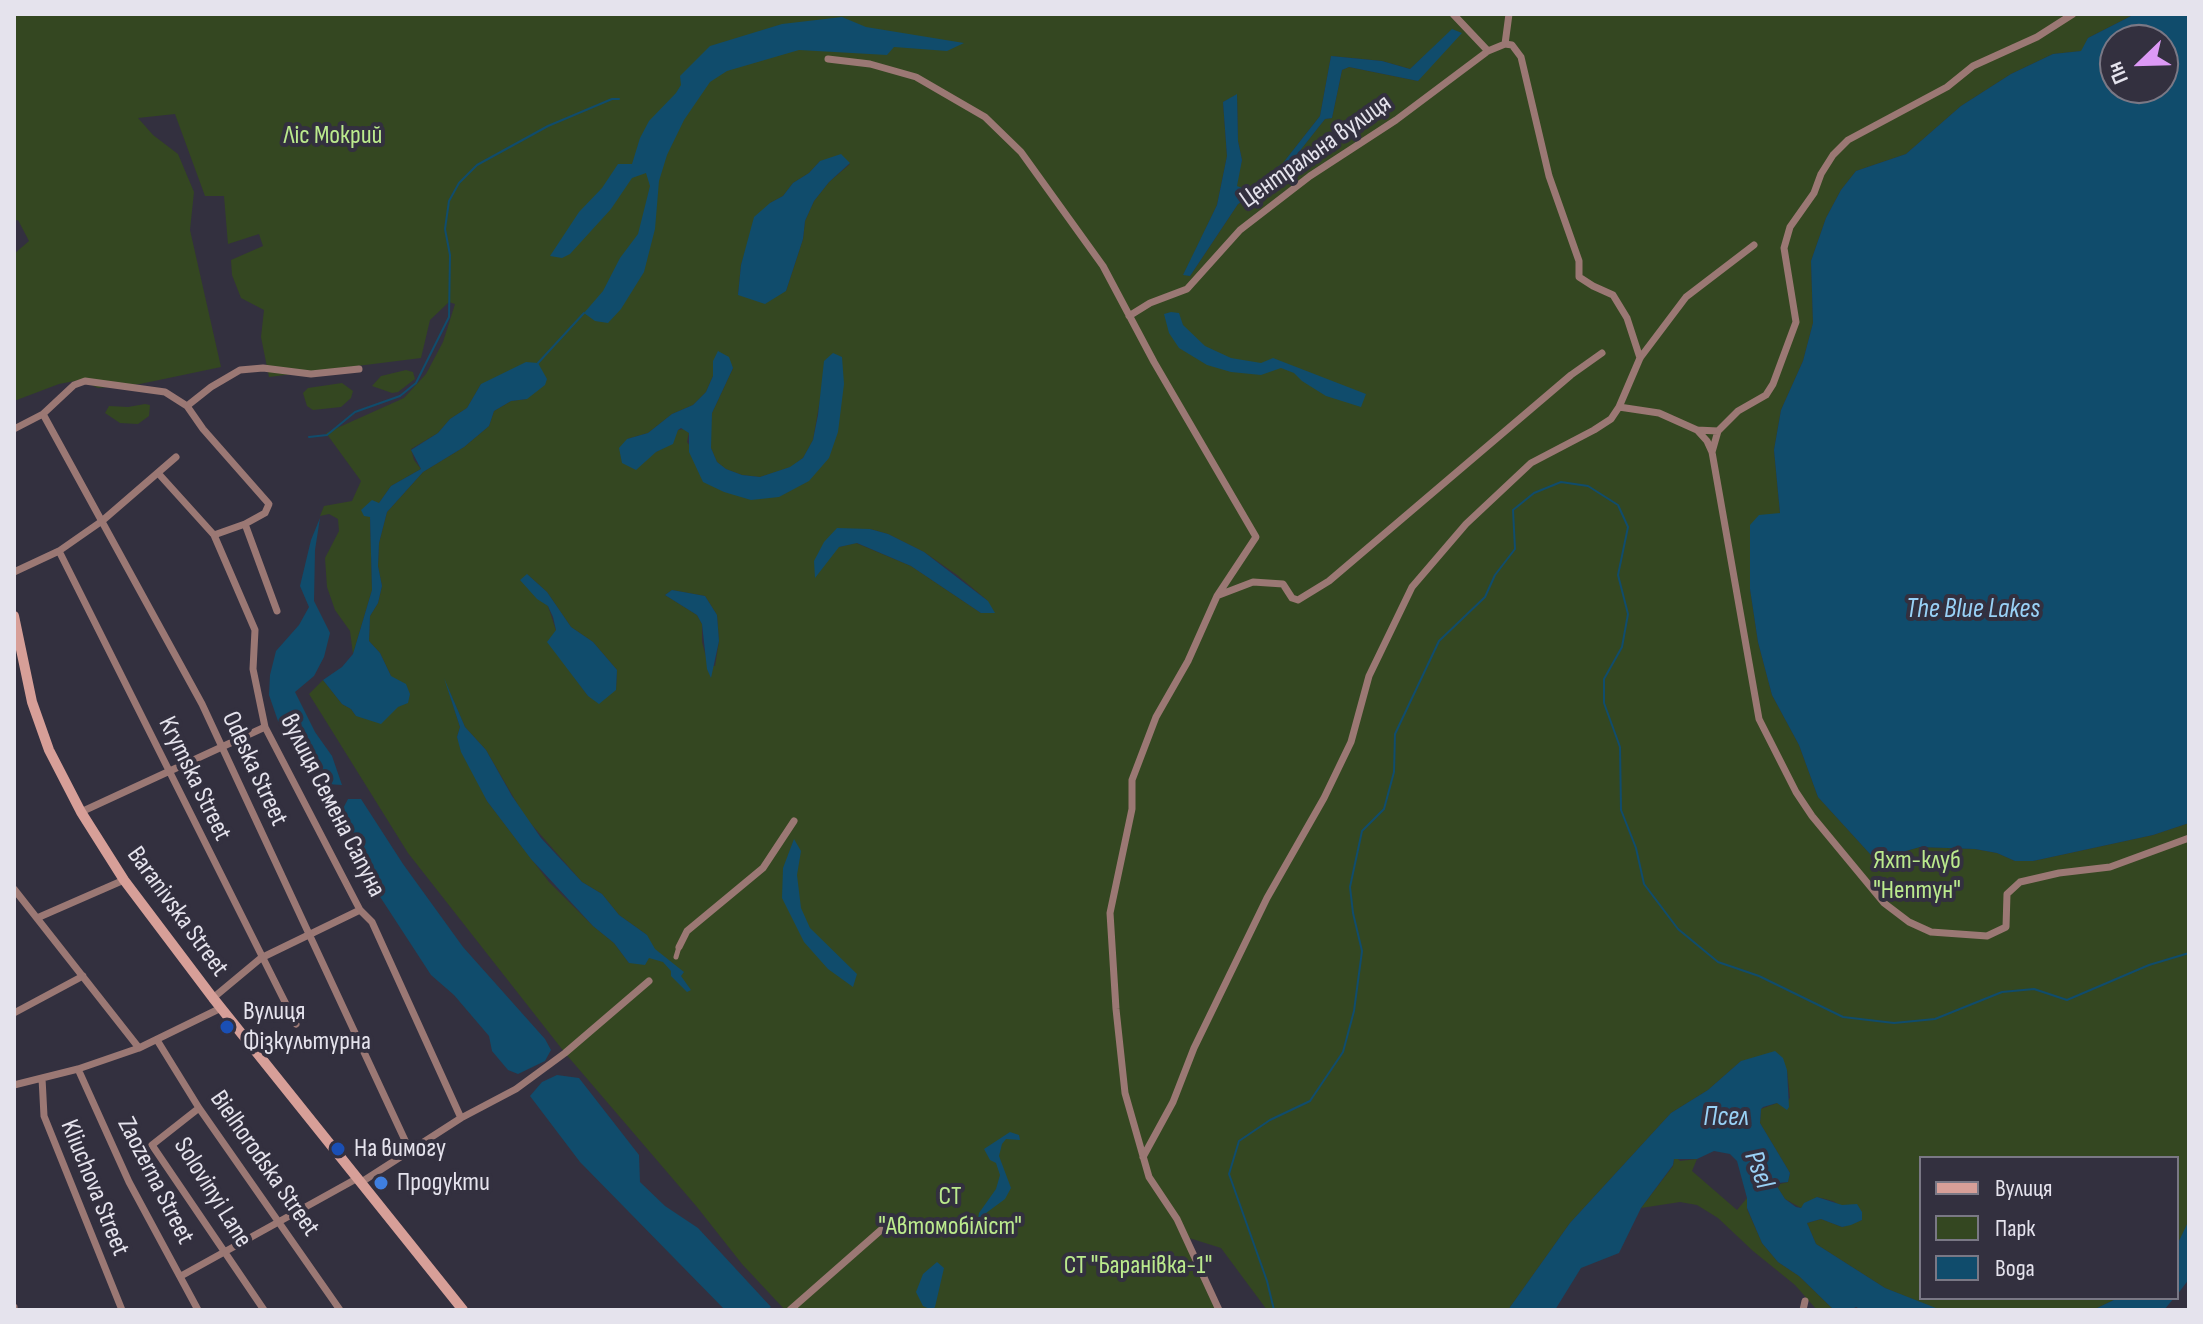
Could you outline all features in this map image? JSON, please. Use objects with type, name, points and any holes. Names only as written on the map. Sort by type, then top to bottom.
[{"type":"main road","name":"Baranivska Street","points":[[14,616],[32,702],[49,750],[81,812],[124,880],[213,998],[463,1310]]},
{"type":"street","points":[[1453,14],[1488,51]]},
{"type":"street","points":[[1509,14],[1505,44],[1512,45],[1521,57],[1549,176],[1579,261],[1579,277],[1613,295],[1627,318],[1640,358]]},
{"type":"street","points":[[1712,452],[1718,431],[1738,411],[1766,395],[1773,384],[1796,322],[1784,248],[1790,227],[1814,193],[1833,155],[1848,140],[1947,87],[1973,66],[2037,37],[2073,14]]},
{"type":"street","name":"Центральна вулиця","points":[[1129,316],[1150,303],[1187,289],[1240,230],[1310,176],[1396,120],[1488,51],[1505,44]]},
{"type":"street","points":[[828,59],[870,64],[916,77],[985,117],[1010,140],[1103,266],[1256,537],[1217,596],[1188,661],[1156,717],[1132,780],[1132,809],[1110,913],[1125,1093],[1149,1177],[1177,1219],[1219,1310]]},
{"type":"street","points":[[1143,1157],[1173,1102],[1194,1048],[1267,898],[1324,798],[1351,742],[1369,676],[1412,587],[1466,524],[1531,463],[1611,419],[1640,358],[1686,297],[1754,245]]},
{"type":"street","points":[[1217,596],[1253,582],[1283,584],[1292,598],[1298,600],[1329,581],[1571,375],[1602,353]]},
{"type":"street","points":[[187,406],[240,370],[263,368],[311,374],[359,369]]},
{"type":"street","points":[[14,429],[43,414],[74,385],[85,381],[165,392],[187,406],[203,429],[269,504],[265,513],[214,535]]},
{"type":"street","points":[[1619,407],[1659,413],[1697,430],[1718,431]]},
{"type":"street","name":"Odeska Street","points":[[43,414],[202,704],[410,1151]]},
{"type":"street","points":[[1697,430],[1712,452],[1759,719],[1796,792],[1812,816],[1884,903],[1909,922],[1931,932],[1987,936],[2006,927],[2007,894],[2020,882],[2059,873],[2110,867],[2189,838]]},
{"type":"street","points":[[14,572],[59,551],[102,521],[176,457]]},
{"type":"street","name":"вулиця Семена Сапуна","points":[[158,473],[214,535],[255,630],[253,669],[265,727],[360,910],[372,922],[461,1118]]},
{"type":"street","points":[[245,524],[277,611]]},
{"type":"street","name":"Krymska Street","points":[[59,551],[296,1024]]},
{"type":"street","points":[[81,812],[265,727]]},
{"type":"street","points":[[676,957],[687,931],[763,868],[794,821]]},
{"type":"street","points":[[37,918],[124,880]]},
{"type":"street","points":[[14,889],[139,1048]]},
{"type":"street","points":[[213,998],[261,958],[360,910]]},
{"type":"street","points":[[14,1013],[83,976]]},
{"type":"street","points":[[181,1276],[279,1220],[358,1181],[461,1118],[516,1089],[565,1053],[649,981]]},
{"type":"street","points":[[14,1085],[78,1069],[139,1048],[221,1008]]},
{"type":"street","name":"Bielhorodska Street","points":[[157,1040],[199,1108],[340,1310]]},
{"type":"street","name":"Zaozerna Street","points":[[78,1069],[129,1182],[198,1310]]},
{"type":"street","name":"Kliuchova Street","points":[[42,1078],[44,1116],[122,1310]]},
{"type":"street","name":"Solovinyi Lane","points":[[199,1108],[152,1145],[264,1310]]},
{"type":"street","points":[[790,1310],[881,1230]]},
{"type":"green space","points":[[14,14],[2135,14],[2115,24],[2099,24],[2099,32],[2088,38],[2082,51],[2053,54],[2011,74],[1961,106],[1906,154],[1856,171],[1841,190],[1826,218],[1811,261],[1813,323],[1803,361],[1781,410],[1774,450],[1780,513],[1750,589],[1758,642],[1772,695],[1799,745],[1818,797],[1871,855],[1899,853],[1920,847],[1975,849],[1997,853],[2015,861],[2033,861],[2153,835],[2189,823],[2189,1220],[2185,1230],[2179,1241],[2179,1156],[1919,1156],[1919,1300],[2114,1300],[2093,1310],[1934,1308],[1885,1288],[1816,1244],[1807,1223],[1821,1219],[1842,1227],[1862,1220],[1833,1201],[1817,1197],[1801,1208],[1785,1199],[1776,1185],[1788,1182],[1790,1173],[1760,1123],[1761,1109],[1777,1103],[1783,1106],[1790,1098],[1787,1070],[1741,1061],[1708,1090],[1671,1113],[1570,1223],[1508,1310],[1267,1310],[1221,1248],[1186,1237],[1219,1310],[785,1310],[742,1264],[565,1053],[408,853],[309,694],[323,680],[356,716],[391,676],[380,653],[369,641],[370,616],[378,603],[382,586],[378,566],[379,543],[387,512],[423,472],[464,447],[489,426],[494,411],[511,401],[527,399],[481,384],[467,408],[450,419],[438,433],[411,449],[421,469],[391,486],[370,516],[372,590],[353,654],[350,631],[335,610],[327,587],[325,558],[339,531],[338,519],[329,514],[320,516],[324,506],[352,501],[361,481],[326,433],[404,398],[426,374],[443,342],[455,304],[449,302],[430,320],[421,358],[269,377],[261,337],[264,310],[241,298],[232,275],[231,260],[263,246],[259,234],[228,244],[224,196],[205,196],[175,114],[138,118],[153,135],[178,154],[194,192],[190,230],[221,367],[140,384],[98,388],[80,380],[59,384],[14,401],[14,254],[29,241],[18,220],[14,221]],"holes":[[[1452,30],[1418,81],[1349,67],[1342,70],[1332,118],[1325,119],[1286,168],[1289,174],[1280,184],[1276,181],[1238,204],[1190,276],[1184,274],[1217,205],[1227,156],[1223,102],[1237,95],[1238,141],[1242,160],[1237,187],[1247,191],[1283,163],[1320,116],[1331,56],[1382,61],[1410,69]],[[820,161],[850,164],[829,182],[814,201],[805,221],[803,239],[786,291],[738,295],[741,265],[747,246],[770,203],[783,196],[793,183]],[[713,361],[733,368],[712,413],[711,448],[717,462],[742,475],[760,477],[791,467],[803,458],[813,440],[823,383],[829,458],[724,492],[687,442],[689,433],[685,429],[678,430],[666,446],[656,452],[627,439],[648,433],[672,414],[693,405],[706,392],[713,376]],[[870,529],[888,534],[924,552],[957,575],[988,601],[981,613],[911,566],[856,543],[839,547],[843,530]],[[527,574],[547,592],[571,627],[593,642],[617,670],[616,690],[588,696],[569,670],[548,606]],[[672,590],[705,596],[717,615],[719,641],[715,666],[708,664],[702,642],[702,624],[697,615],[665,595]],[[447,686],[465,727],[486,750],[525,817],[582,882],[602,894],[619,915],[647,935],[627,936],[631,947],[648,958],[629,963],[614,943],[549,882],[487,801],[457,737],[460,727]]]},
{"type":"green space","points":[[406,370],[413,372],[415,379],[398,392],[372,386],[381,376]]},
{"type":"green space","points":[[342,383],[353,391],[351,398],[341,407],[313,410],[307,406],[303,393],[308,388]]},
{"type":"green space","points":[[150,405],[149,416],[138,424],[120,423],[105,413],[109,406]]},
{"type":"green space","points":[[1677,1158],[1680,1161],[1697,1159],[1692,1171],[1737,1210],[1747,1198],[1747,1209],[1762,1243],[1778,1262],[1799,1276],[1834,1310],[1817,1310],[1795,1285],[1718,1218],[1697,1205],[1680,1202],[1641,1208]]},
{"type":"water","name":"The Blue Lakes","points":[[2135,14],[2189,14],[2189,823],[2153,835],[2033,861],[2015,861],[1997,853],[1975,849],[1920,847],[1899,853],[1871,855],[1818,797],[1799,745],[1772,695],[1758,642],[1750,589],[1750,525],[1759,515],[1780,513],[1774,450],[1781,410],[1803,361],[1813,323],[1811,261],[1826,218],[1841,190],[1856,171],[1906,154],[1961,106],[2011,74],[2053,54],[2081,51],[2088,38],[2099,32],[2099,104],[2179,104],[2179,24],[2115,24]]},
{"type":"water","points":[[842,17],[866,27],[964,43],[947,51],[894,47],[887,55],[799,50],[727,71],[710,82],[684,120],[667,155],[659,181],[655,229],[644,272],[621,309],[608,323],[595,321],[584,313],[603,291],[620,258],[638,234],[650,186],[646,173],[632,178],[611,209],[570,254],[562,258],[550,256],[579,212],[602,188],[618,164],[632,164],[649,121],[676,93],[681,85],[680,76],[710,46],[782,24]]},
{"type":"water","points":[[1452,29],[1462,33],[1418,81],[1349,67],[1342,70],[1332,118],[1325,119],[1287,167],[1289,173],[1280,184],[1276,181],[1238,204],[1190,276],[1183,275],[1217,205],[1227,156],[1223,102],[1237,94],[1238,141],[1242,160],[1237,186],[1247,190],[1283,163],[1320,116],[1331,56],[1382,61],[1410,69]]},
{"type":"water","points":[[841,154],[850,163],[814,201],[805,221],[803,239],[786,291],[765,304],[738,295],[741,265],[754,217],[783,196],[793,183],[820,161]]},
{"type":"water","points":[[1179,313],[1183,325],[1205,346],[1231,358],[1261,363],[1273,358],[1366,394],[1361,407],[1326,396],[1294,373],[1281,368],[1261,375],[1231,372],[1207,365],[1179,348],[1169,333],[1164,314]]},
{"type":"water","points":[[718,351],[729,357],[733,368],[712,413],[711,448],[717,462],[726,469],[760,477],[790,467],[803,458],[813,440],[824,361],[833,353],[842,357],[844,384],[838,432],[829,458],[809,481],[779,497],[751,500],[724,492],[703,482],[689,452],[689,433],[681,428],[673,444],[656,452],[636,470],[622,463],[619,448],[627,439],[648,433],[672,414],[693,405],[706,392]]},
{"type":"water","points":[[526,362],[538,363],[547,379],[545,385],[527,399],[511,401],[494,411],[489,426],[464,447],[423,472],[387,512],[379,543],[378,566],[382,586],[378,603],[370,616],[369,641],[380,653],[391,676],[406,684],[410,694],[408,703],[398,707],[381,724],[356,716],[323,680],[342,667],[353,654],[372,590],[370,517],[364,516],[361,510],[372,500],[379,503],[391,486],[421,469],[411,450],[438,433],[450,419],[467,408],[481,384]]},
{"type":"water","points":[[320,518],[315,550],[314,601],[330,633],[324,657],[314,676],[295,692],[315,732],[332,756],[342,785],[326,784],[296,757],[294,743],[278,721],[269,695],[276,651],[299,625],[309,607],[300,586],[311,540]]},
{"type":"water","points":[[837,528],[870,529],[888,534],[924,552],[988,601],[995,613],[981,613],[911,566],[857,543],[839,547],[815,578],[814,561],[824,542]]},
{"type":"water","points":[[527,574],[547,592],[571,627],[593,642],[617,670],[616,690],[599,704],[588,696],[547,642],[556,630],[553,617],[548,606],[520,580]]},
{"type":"water","points":[[672,590],[705,596],[717,615],[719,641],[711,678],[707,669],[702,624],[697,615],[665,595]]},
{"type":"water","points":[[444,678],[465,727],[486,750],[541,838],[582,882],[602,894],[619,915],[647,935],[655,949],[684,972],[681,976],[691,990],[687,992],[671,976],[671,971],[663,962],[649,958],[645,965],[629,963],[614,943],[593,926],[531,859],[487,801],[461,752],[457,737],[460,727]]},
{"type":"water","points":[[348,799],[361,799],[463,947],[545,1039],[551,1050],[545,1061],[518,1074],[508,1070],[492,1051],[489,1036],[454,995],[431,975],[334,826]]},
{"type":"water","points":[[794,839],[801,851],[797,875],[801,908],[810,928],[857,974],[853,987],[828,969],[804,942],[782,898],[783,868]]},
{"type":"water","name":"Псел","points":[[1775,1051],[1783,1058],[1787,1070],[1789,1107],[1787,1110],[1777,1103],[1763,1107],[1760,1123],[1790,1173],[1788,1182],[1778,1183],[1785,1199],[1801,1208],[1804,1203],[1817,1197],[1842,1205],[1857,1204],[1862,1220],[1851,1225],[1842,1227],[1821,1219],[1807,1223],[1816,1244],[1885,1288],[1941,1310],[1862,1310],[1856,1307],[1834,1310],[1799,1276],[1778,1262],[1762,1243],[1747,1208],[1737,1161],[1730,1154],[1714,1151],[1697,1159],[1674,1159],[1673,1165],[1641,1208],[1619,1253],[1581,1268],[1555,1310],[1508,1310],[1570,1223],[1671,1113],[1708,1090],[1741,1061]]},
{"type":"water","points":[[557,1075],[579,1078],[639,1155],[640,1182],[665,1206],[698,1228],[771,1307],[766,1310],[725,1310],[580,1162],[530,1096],[542,1082]]},
{"type":"water","points":[[1010,1132],[1019,1135],[1020,1140],[1006,1139],[999,1156],[1011,1188],[1005,1199],[978,1219],[996,1189],[1000,1175],[996,1163],[990,1160],[984,1149]]},
{"type":"water","points":[[2189,1220],[2189,1279],[2179,1292],[2179,1241]]},
{"type":"water","points":[[937,1262],[944,1268],[932,1310],[923,1306],[916,1292],[923,1274]]},
{"type":"water","points":[[2114,1300],[2172,1300],[2164,1310],[2093,1310]]},
{"type":"waterway","points":[[309,437],[327,435],[355,412],[400,396],[416,383],[449,317],[450,255],[445,229],[449,201],[459,183],[477,165],[548,126],[612,99],[619,99]]},
{"type":"waterway","points":[[538,363],[584,313]]},
{"type":"waterway","points":[[1274,1310],[1267,1281],[1229,1174],[1239,1141],[1270,1120],[1310,1101],[1343,1052],[1354,1011],[1362,951],[1350,887],[1362,831],[1384,809],[1394,772],[1395,734],[1439,641],[1485,597],[1495,575],[1515,549],[1513,510],[1534,493],[1561,482],[1588,486],[1618,505],[1628,527],[1618,575],[1628,614],[1622,647],[1604,679],[1604,703],[1620,747],[1621,810],[1636,848],[1644,884],[1678,929],[1718,962],[1759,976],[1843,1017],[1894,1023],[1935,1019],[2002,992],[2034,989],[2067,1000],[2149,965],[2189,953]]},
{"type":"place","name":"Вулиця Фізкультурна","points":[[227,1027]]},
{"type":"place","name":"На вимогу","points":[[338,1149]]},
{"type":"place","name":"Продукти","points":[[381,1183]]},
{"type":"park label","name":"Ліс Мокрий","points":[[333,136]]},
{"type":"park label","name":"Яхт-клуб \"Нептун\"","points":[[1917,876]]},
{"type":"park label","name":"СТ \"Автомобіліст\"","points":[[950,1212]]},
{"type":"park label","name":"СТ \"Баранівка-1\"","points":[[1138,1266]]},
{"type":"water label","name":"Psel","points":[[1758,1170]]}]
